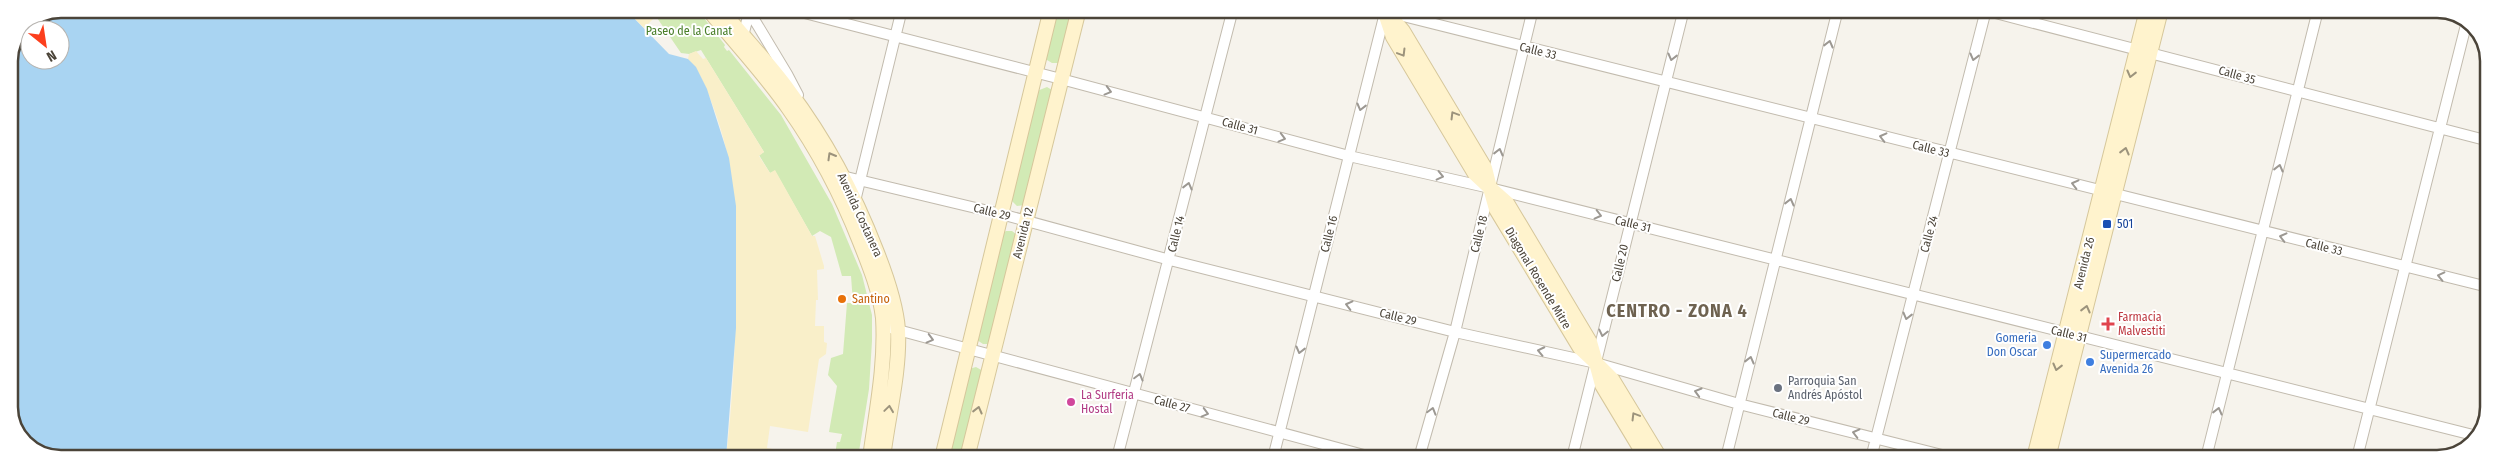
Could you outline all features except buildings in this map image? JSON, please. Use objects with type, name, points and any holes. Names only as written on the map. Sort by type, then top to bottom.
[{"type":"main road","name":"Avenida Costanera","points":[[715,18],[789,109],[850,204],[888,283],[898,330],[895,369],[884,449]]},
{"type":"main road","name":"Avenida Costanera","points":[[728,18],[778,77],[811,122],[842,176],[871,270],[880,304],[883,326],[882,366],[871,449]]},
{"type":"main road","name":"Avenida 12","points":[[944,449],[1049,18]]},
{"type":"main road","name":"Avenida 12","points":[[968,449],[1076,18]]},
{"type":"main road","name":"Diagonal Rosende Mitre","points":[[1390,18],[1403,31],[1485,168],[1490,188],[1506,203],[1590,342],[1602,385],[1641,450]]},
{"type":"main road","name":"Avenida 26","points":[[2037,450],[2072,334],[2144,50],[2147,18]]},
{"type":"main road","name":"Avenida 26","points":[[2144,50],[2158,18]]},
{"type":"main road","name":"Avenida 26","points":[[2050,450],[2072,334]]},
{"type":"main road","name":"Diagonal Rosende Mitre","points":[[1596,363],[1612,379],[1655,450]]},
{"type":"street","points":[[742,36],[747,18]]},
{"type":"street","points":[[754,18],[787,74],[811,122]]},
{"type":"street","name":"Calle 31","points":[[824,18],[1206,116],[1349,156],[1490,188],[2471,434]]},
{"type":"street","points":[[850,204],[860,181],[899,18]]},
{"type":"street","name":"Calle 14","points":[[1119,449],[1170,260],[1231,18]]},
{"type":"street","name":"Calle 16","points":[[1275,450],[1349,156],[1380,18]]},
{"type":"street","name":"Calle 33","points":[[1413,18],[2480,285]]},
{"type":"street","name":"Calle 18","points":[[1421,450],[1455,332],[1532,18]]},
{"type":"street","name":"Calle 20","points":[[1574,450],[1629,223],[1682,18]]},
{"type":"street","points":[[1728,450],[1836,18]]},
{"type":"street","name":"Calle 24","points":[[1873,450],[1983,18]]},
{"type":"street","name":"Calle 35","points":[[2017,18],[2144,50],[2298,93],[2480,139]]},
{"type":"street","points":[[2208,450],[2316,18]]},
{"type":"street","points":[[2359,450],[2465,28]]},
{"type":"street","name":"Calle 29","points":[[842,176],[1026,220],[1170,260],[1455,332],[1596,363],[1739,404],[1922,450]]},
{"type":"street","name":"Calle 27","points":[[883,326],[1344,450]]},
{"type":"green space","name":"Paseo de la Canat","points":[[657,18],[704,18],[725,45],[724,47],[727,51],[729,50],[781,115],[832,204],[862,275],[872,315],[869,389],[859,449],[836,449],[837,442],[840,442],[842,434],[829,432],[837,386],[828,375],[831,358],[843,354],[847,303],[853,303],[851,276],[842,276],[831,237],[820,231],[812,236],[775,171],[770,173],[759,155],[764,152],[701,50],[689,54],[681,53]]},
{"type":"green space","points":[[1056,18],[1072,18],[1059,63],[1052,63],[1047,60],[1046,55]]},
{"type":"green space","points":[[1047,87],[1052,90],[1025,205],[1017,206],[1011,200],[1037,91]]},
{"type":"green space","points":[[1012,231],[1016,234],[990,344],[983,344],[977,340],[1003,233]]},
{"type":"green space","points":[[976,367],[983,371],[965,449],[948,449],[969,369]]},
{"type":"sand","points":[[634,18],[654,18],[644,28]]},
{"type":"sand","points":[[696,51],[703,59],[706,58],[764,152],[759,156],[770,173],[775,170],[812,236],[815,236],[824,266],[824,269],[817,270],[818,300],[816,300],[815,326],[824,326],[824,342],[827,343],[826,354],[819,359],[808,432],[770,426],[767,448],[774,449],[727,449],[735,346],[736,235],[733,193],[727,152],[721,131],[703,82],[697,70],[688,59],[689,54]]},
{"type":"water","points":[[52,18],[634,18],[669,54],[688,59],[696,67],[707,89],[729,158],[736,206],[736,328],[727,449],[55,449],[34,441],[28,435],[18,415],[18,52],[20,47],[20,70],[70,70],[70,20],[47,20]]},
{"type":"place","name":"501","points":[[2107,224]]},
{"type":"place","name":"Santino","points":[[842,299]]},
{"type":"place","name":"Farmacia Malvestiti","points":[[2108,324]]},
{"type":"place","name":"Gomeria Don Oscar","points":[[2047,345]]},
{"type":"place","name":"Supermercado Avenida 26","points":[[2090,362]]},
{"type":"place","name":"Parroquia San Andrés Apóstol","points":[[1778,388]]},
{"type":"place","name":"La Surferia Hostal","points":[[1071,402]]},
{"type":"district","name":"CENTRO - ZONA 4","points":[[1677,311]]}]
